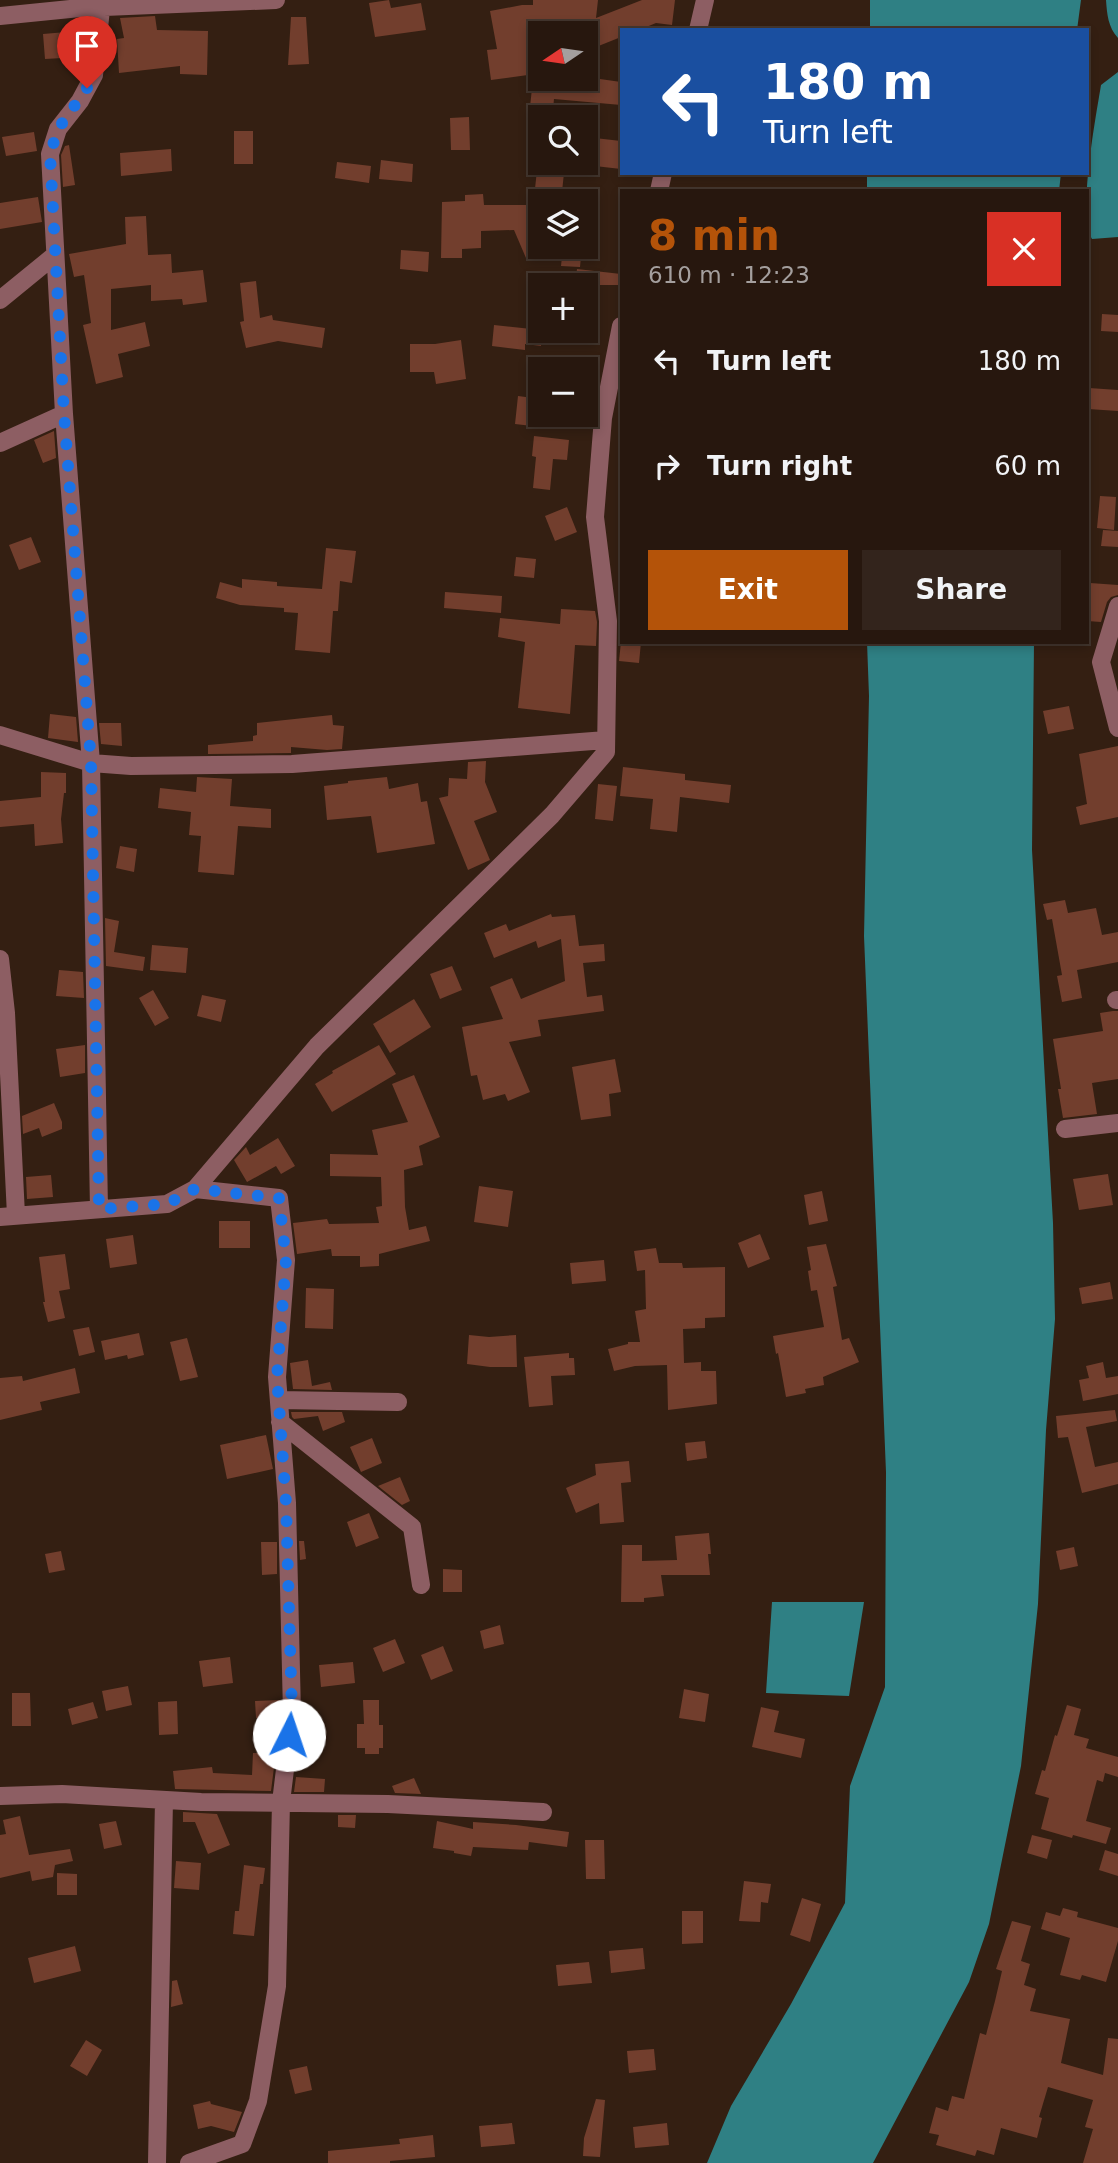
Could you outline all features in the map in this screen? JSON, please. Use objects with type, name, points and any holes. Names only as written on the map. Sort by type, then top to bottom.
[{"type":"street","points":[[0,16],[79,4],[101,9],[276,0]]},
{"type":"street","points":[[698,28],[705,0]]},
{"type":"street","points":[[99,1209],[91,762],[64,414],[50,154],[58,129],[80,101],[94,75],[101,9]]},
{"type":"street","points":[[0,300],[55,255]]},
{"type":"street","points":[[0,960],[6,1013],[8,1216],[167,1204],[195,1189],[317,1046],[552,814],[606,752],[608,621],[595,517],[603,418],[620,331]]},
{"type":"street","points":[[0,443],[64,414]]},
{"type":"street","points":[[1118,606],[1110,662],[1118,727]]},
{"type":"street","points":[[0,735],[91,762],[131,766],[292,764],[606,740]]},
{"type":"street","points":[[1065,1129],[1118,1124]]},
{"type":"street","points":[[190,2163],[242,2144],[258,2101],[277,1986],[281,1802],[292,1713],[286,1503],[277,1377],[286,1260],[279,1198],[195,1189]]},
{"type":"street","points":[[279,1400],[398,1402]]},
{"type":"street","points":[[280,1422],[412,1527],[421,1585]]},
{"type":"street","points":[[0,1796],[62,1794],[201,1802],[388,1804],[543,1812]]},
{"type":"street","points":[[157,2163],[164,1800]]},
{"type":"water","points":[[870,0],[1081,0],[1077,28],[870,28]]},
{"type":"water","points":[[1106,0],[1118,0],[1118,38],[1110,25]]},
{"type":"water","points":[[1118,72],[1118,237],[1092,239],[1089,230],[1087,188],[1101,85]]},
{"type":"water","points":[[867,175],[1061,175],[1059,189],[867,189]]},
{"type":"water","points":[[867,644],[1034,644],[1032,850],[1053,1223],[1055,1319],[1046,1430],[1038,1604],[1021,1766],[989,1924],[969,1982],[873,2163],[707,2163],[731,2106],[791,2004],[845,1903],[850,1786],[885,1687],[886,1472],[864,936],[869,696]]},
{"type":"water","points":[[772,1602],[864,1602],[849,1696],[766,1693]]},
{"type":"building","points":[[389,0],[391,8],[421,3],[426,30],[375,37],[369,3]]},
{"type":"building","points":[[533,0],[598,0],[596,18],[642,0],[675,0],[672,25],[656,23],[644,28],[620,28],[620,37],[598,46],[598,21],[528,21],[528,75],[491,80],[487,50],[497,49],[490,11],[533,5]]},
{"type":"building","points":[[155,16],[157,30],[208,31],[207,75],[180,74],[180,66],[119,73],[117,39],[124,38],[120,18]]},
{"type":"building","points":[[291,17],[306,17],[309,64],[288,65]]},
{"type":"building","points":[[78,31],[80,57],[45,59],[43,34]]},
{"type":"building","points":[[598,79],[620,82],[620,105],[554,99],[553,105],[530,105],[532,91],[598,91]]},
{"type":"building","points":[[469,117],[470,150],[451,150],[450,118]]},
{"type":"building","points":[[234,131],[253,131],[253,164],[234,164]]},
{"type":"building","points":[[34,132],[37,151],[6,156],[2,137]]},
{"type":"building","points":[[598,138],[620,141],[620,169],[598,166]]},
{"type":"building","points":[[69,145],[75,185],[63,187],[61,155],[65,146]]},
{"type":"building","points":[[171,149],[172,171],[121,176],[120,153]]},
{"type":"building","points":[[381,160],[413,164],[412,182],[379,179]]},
{"type":"building","points":[[337,162],[371,166],[369,183],[335,178]]},
{"type":"building","points":[[536,175],[564,175],[562,189],[535,189]]},
{"type":"building","points":[[483,194],[484,205],[528,205],[528,257],[526,258],[514,230],[481,231],[481,248],[462,249],[462,258],[441,258],[442,202],[465,201],[465,195]]},
{"type":"building","points":[[38,197],[42,222],[0,229],[0,203]]},
{"type":"building","points":[[146,216],[148,255],[171,254],[172,273],[203,270],[207,302],[183,305],[182,299],[151,301],[151,285],[111,289],[111,330],[145,322],[150,346],[118,354],[123,377],[96,384],[83,325],[91,323],[84,275],[74,277],[69,254],[126,244],[125,217]]},
{"type":"building","points":[[401,250],[429,252],[428,272],[400,269]]},
{"type":"building","points":[[562,259],[581,259],[580,267],[561,266]]},
{"type":"building","points":[[577,269],[620,274],[620,285],[598,285],[598,273],[576,273]]},
{"type":"building","points":[[256,281],[260,318],[272,315],[273,320],[325,328],[322,348],[278,341],[246,348],[240,322],[244,321],[240,283]]},
{"type":"building","points":[[1102,314],[1118,315],[1118,332],[1101,331]]},
{"type":"building","points":[[494,325],[528,329],[528,343],[541,343],[541,346],[525,344],[525,350],[492,346]]},
{"type":"building","points":[[461,340],[466,379],[436,384],[434,372],[410,372],[410,344]]},
{"type":"building","points":[[1089,388],[1118,390],[1118,411],[1089,409]]},
{"type":"building","points":[[518,396],[528,397],[528,426],[515,424]]},
{"type":"building","points":[[54,431],[56,458],[43,463],[34,440]]},
{"type":"building","points":[[534,436],[569,440],[567,460],[553,459],[550,490],[533,488],[536,457],[532,456]]},
{"type":"building","points":[[1100,496],[1116,497],[1114,530],[1097,528]]},
{"type":"building","points":[[567,507],[577,532],[555,541],[545,516]]},
{"type":"building","points":[[1103,530],[1118,531],[1118,547],[1101,546]]},
{"type":"building","points":[[31,537],[41,562],[19,570],[9,545]]},
{"type":"building","points":[[326,548],[356,551],[352,583],[340,581],[338,611],[333,611],[330,653],[295,650],[298,613],[284,612],[284,608],[240,605],[216,598],[220,582],[242,588],[242,579],[277,582],[277,586],[322,589]]},
{"type":"building","points":[[516,557],[536,559],[534,578],[514,576]]},
{"type":"building","points":[[1090,583],[1118,585],[1118,595],[1107,602],[1101,622],[1089,621]]},
{"type":"building","points":[[445,592],[502,596],[501,613],[444,608]]},
{"type":"building","points":[[561,609],[595,611],[597,622],[596,646],[575,645],[570,714],[518,708],[525,642],[498,637],[500,618],[560,624]]},
{"type":"building","points":[[621,644],[641,644],[639,663],[619,661]]},
{"type":"building","points":[[1069,706],[1074,729],[1048,734],[1043,711]]},
{"type":"building","points":[[50,714],[76,717],[78,742],[48,738]]},
{"type":"building","points":[[332,715],[333,725],[344,726],[342,749],[291,747],[291,753],[208,754],[208,745],[253,741],[253,736],[257,735],[257,723]]},
{"type":"building","points":[[99,723],[121,723],[122,746],[101,744]]},
{"type":"building","points":[[1118,746],[1118,817],[1080,825],[1076,807],[1087,804],[1079,754]]},
{"type":"building","points":[[486,761],[485,782],[497,812],[474,821],[490,860],[468,870],[439,798],[448,796],[449,778],[467,779],[468,762]]},
{"type":"building","points":[[623,767],[685,774],[685,780],[731,785],[729,803],[680,797],[677,832],[650,829],[653,799],[620,796]]},
{"type":"building","points":[[41,772],[66,773],[66,793],[61,819],[63,843],[35,846],[34,824],[0,827],[0,801],[41,797]]},
{"type":"building","points":[[197,777],[232,779],[230,806],[271,809],[271,828],[238,826],[234,875],[198,872],[201,836],[189,835],[191,812],[158,808],[160,788],[196,792]]},
{"type":"building","points":[[387,777],[389,789],[418,783],[421,802],[427,801],[435,844],[377,853],[371,816],[327,820],[324,786]]},
{"type":"building","points":[[598,784],[617,786],[613,821],[595,819]]},
{"type":"building","points":[[120,846],[137,849],[134,872],[116,868]]},
{"type":"building","points":[[1065,900],[1068,913],[1096,908],[1102,935],[1118,932],[1118,962],[1077,970],[1082,998],[1062,1002],[1057,976],[1062,975],[1052,919],[1047,920],[1043,904]]},
{"type":"building","points":[[551,914],[552,917],[575,915],[579,946],[604,944],[605,961],[583,963],[587,997],[602,995],[604,1011],[538,1020],[541,1036],[509,1042],[530,1092],[508,1101],[505,1094],[483,1100],[477,1075],[471,1076],[462,1027],[503,1019],[490,987],[512,978],[521,999],[565,981],[561,939],[538,948],[536,941],[494,958],[484,933],[506,924],[509,931]]},
{"type":"building","points":[[105,918],[119,921],[114,952],[145,957],[143,971],[106,966]]},
{"type":"building","points":[[152,945],[188,948],[186,973],[150,970]]},
{"type":"building","points":[[452,966],[462,990],[440,999],[430,974]]},
{"type":"building","points":[[59,970],[83,972],[84,998],[56,996]]},
{"type":"building","points":[[153,990],[169,1018],[155,1026],[139,998]]},
{"type":"building","points":[[202,995],[226,1000],[221,1022],[197,1016]]},
{"type":"building","points":[[414,999],[431,1027],[390,1053],[373,1024]]},
{"type":"building","points":[[1118,1011],[1118,1079],[1092,1083],[1097,1114],[1063,1118],[1053,1039],[1103,1031],[1100,1013]]},
{"type":"building","points":[[85,1045],[85,1073],[60,1077],[56,1049]]},
{"type":"building","points":[[379,1045],[396,1074],[332,1112],[315,1084],[333,1073],[332,1071]]},
{"type":"building","points":[[615,1059],[621,1092],[609,1094],[611,1116],[581,1120],[572,1067]]},
{"type":"building","points":[[414,1075],[440,1137],[419,1146],[423,1165],[404,1170],[405,1207],[409,1230],[426,1226],[430,1241],[379,1254],[379,1266],[360,1267],[360,1256],[332,1256],[331,1249],[297,1254],[293,1223],[327,1219],[329,1224],[379,1223],[376,1207],[382,1206],[381,1177],[330,1176],[330,1154],[378,1155],[372,1130],[408,1122],[392,1084]]},
{"type":"building","points":[[54,1103],[62,1129],[42,1137],[39,1128],[23,1134],[22,1116]]},
{"type":"building","points":[[278,1138],[295,1166],[281,1174],[276,1166],[247,1182],[234,1160],[246,1147],[250,1155]]},
{"type":"building","points":[[1108,1174],[1113,1205],[1079,1210],[1073,1179]]},
{"type":"building","points":[[51,1175],[53,1197],[27,1199],[26,1177]]},
{"type":"building","points":[[479,1186],[513,1191],[508,1227],[474,1222]]},
{"type":"building","points":[[822,1191],[828,1221],[809,1225],[804,1195]]},
{"type":"building","points":[[219,1221],[250,1221],[250,1248],[219,1248]]},
{"type":"building","points":[[760,1234],[770,1259],[748,1268],[738,1243]]},
{"type":"building","points":[[133,1235],[137,1264],[110,1268],[106,1239]]},
{"type":"building","points":[[826,1244],[837,1286],[833,1287],[842,1340],[849,1338],[859,1362],[823,1377],[824,1385],[805,1389],[806,1393],[786,1397],[773,1336],[824,1327],[817,1290],[811,1291],[807,1247]]},
{"type":"building","points":[[656,1248],[659,1263],[682,1263],[683,1268],[725,1267],[725,1317],[705,1318],[705,1328],[683,1329],[684,1363],[701,1362],[701,1371],[716,1371],[717,1404],[668,1410],[667,1365],[635,1366],[614,1371],[608,1349],[628,1342],[640,1342],[635,1311],[646,1309],[645,1270],[637,1271],[634,1251]]},
{"type":"building","points":[[65,1254],[70,1289],[59,1291],[65,1318],[48,1322],[43,1302],[39,1257]]},
{"type":"building","points":[[604,1260],[606,1281],[572,1284],[570,1263]]},
{"type":"building","points":[[1110,1282],[1113,1299],[1082,1304],[1079,1288]]},
{"type":"building","points":[[306,1288],[334,1289],[333,1329],[305,1328]]},
{"type":"building","points":[[89,1327],[95,1352],[79,1356],[73,1330]]},
{"type":"building","points":[[139,1333],[144,1355],[128,1359],[127,1355],[105,1360],[101,1341]]},
{"type":"building","points":[[469,1335],[516,1335],[517,1367],[467,1364]]},
{"type":"building","points":[[187,1338],[198,1377],[180,1381],[170,1342]]},
{"type":"building","points":[[569,1353],[569,1358],[574,1358],[575,1375],[551,1376],[553,1405],[529,1407],[524,1357]]},
{"type":"building","points":[[308,1360],[312,1386],[330,1382],[332,1390],[293,1389],[290,1363]]},
{"type":"building","points":[[1103,1362],[1106,1378],[1118,1376],[1118,1394],[1083,1401],[1079,1380],[1089,1378],[1086,1366]]},
{"type":"building","points":[[75,1368],[80,1393],[40,1402],[42,1410],[0,1420],[0,1378],[22,1376],[23,1381]]},
{"type":"building","points":[[1115,1410],[1117,1421],[1086,1427],[1095,1467],[1118,1462],[1118,1484],[1082,1493],[1068,1437],[1058,1438],[1056,1416]]},
{"type":"building","points":[[291,1412],[342,1412],[345,1422],[323,1431],[318,1416],[294,1419]]},
{"type":"building","points":[[266,1435],[273,1469],[227,1479],[220,1445]]},
{"type":"building","points":[[372,1438],[382,1463],[361,1472],[350,1447]]},
{"type":"building","points":[[705,1441],[707,1458],[687,1461],[685,1443]]},
{"type":"building","points":[[629,1461],[631,1482],[621,1483],[624,1522],[600,1524],[599,1503],[576,1513],[566,1488],[596,1475],[595,1464]]},
{"type":"building","points":[[400,1477],[410,1501],[402,1505],[378,1486]]},
{"type":"building","points":[[369,1513],[379,1538],[356,1547],[347,1522]]},
{"type":"building","points":[[709,1533],[710,1575],[661,1575],[664,1596],[644,1598],[644,1602],[621,1602],[622,1545],[642,1545],[642,1561],[677,1560],[675,1536]]},
{"type":"building","points":[[299,1541],[304,1541],[306,1559],[300,1560]]},
{"type":"building","points":[[261,1542],[277,1542],[277,1574],[262,1575]]},
{"type":"building","points":[[1074,1547],[1078,1566],[1060,1570],[1056,1551]]},
{"type":"building","points":[[61,1551],[65,1570],[49,1573],[45,1554]]},
{"type":"building","points":[[443,1569],[462,1570],[462,1592],[443,1592]]},
{"type":"building","points":[[500,1625],[504,1644],[484,1649],[480,1631]]},
{"type":"building","points":[[395,1639],[405,1663],[383,1672],[373,1648]]},
{"type":"building","points":[[443,1646],[453,1671],[431,1680],[421,1655]]},
{"type":"building","points":[[230,1657],[233,1683],[203,1687],[199,1661]]},
{"type":"building","points":[[353,1662],[355,1683],[321,1687],[319,1665]]},
{"type":"building","points":[[128,1686],[132,1705],[106,1711],[102,1691]]},
{"type":"building","points":[[684,1689],[709,1694],[705,1722],[679,1718]]},
{"type":"building","points":[[12,1693],[30,1693],[31,1726],[12,1726]]},
{"type":"building","points":[[280,1700],[281,1712],[271,1791],[175,1789],[173,1771],[212,1767],[213,1773],[252,1775],[253,1753],[259,1753],[262,1718],[256,1718],[255,1701]]},
{"type":"building","points":[[363,1700],[379,1700],[383,1748],[379,1748],[379,1754],[365,1754],[365,1748],[357,1748],[357,1724],[364,1724]]},
{"type":"building","points":[[177,1701],[178,1734],[159,1735],[158,1702]]},
{"type":"building","points":[[93,1702],[98,1718],[72,1725],[68,1709]]},
{"type":"building","points":[[1067,1705],[1081,1709],[1074,1735],[1089,1739],[1086,1748],[1118,1757],[1118,1777],[1105,1773],[1103,1782],[1097,1780],[1086,1821],[1111,1828],[1106,1844],[1041,1829],[1049,1798],[1035,1794]]},
{"type":"building","points":[[761,1707],[779,1711],[774,1732],[805,1739],[801,1758],[752,1747]]},
{"type":"building","points":[[296,1777],[325,1779],[324,1792],[294,1792]]},
{"type":"building","points":[[414,1778],[421,1794],[395,1793],[392,1786]]},
{"type":"building","points":[[183,1812],[217,1814],[230,1845],[208,1854],[195,1822],[183,1822]]},
{"type":"building","points":[[338,1815],[356,1815],[355,1828],[338,1827]]},
{"type":"building","points":[[20,1816],[29,1855],[70,1849],[73,1861],[55,1865],[53,1877],[32,1881],[30,1871],[0,1878],[0,1835],[6,1834],[3,1820]]},
{"type":"building","points":[[116,1821],[122,1845],[104,1849],[99,1824]]},
{"type":"building","points":[[437,1821],[473,1829],[473,1822],[569,1832],[567,1847],[529,1842],[528,1850],[473,1847],[471,1856],[454,1853],[433,1848]]},
{"type":"building","points":[[1032,1835],[1052,1840],[1047,1859],[1027,1853]]},
{"type":"building","points":[[585,1840],[604,1840],[605,1879],[586,1879]]},
{"type":"building","points":[[1105,1850],[1118,1854],[1118,1876],[1099,1870]]},
{"type":"building","points":[[176,1861],[201,1863],[199,1890],[174,1888]]},
{"type":"building","points":[[244,1865],[265,1868],[263,1884],[260,1884],[254,1936],[233,1934],[235,1911],[239,1911]]},
{"type":"building","points":[[57,1873],[77,1874],[77,1895],[57,1895]]},
{"type":"building","points":[[744,1881],[771,1884],[768,1903],[761,1902],[760,1922],[739,1921]]},
{"type":"building","points":[[802,1898],[821,1904],[810,1942],[790,1935]]},
{"type":"building","points":[[1063,1908],[1078,1912],[1077,1917],[1118,1928],[1118,1941],[1106,1982],[1082,1975],[1080,1980],[1060,1975],[1070,1938],[1041,1929],[1046,1912],[1060,1916]]},
{"type":"building","points":[[682,1911],[703,1911],[703,1943],[682,1944]]},
{"type":"building","points":[[1012,1921],[1031,1926],[1021,1961],[1030,1964],[1024,1985],[1036,1989],[1030,2011],[1070,2019],[1061,2063],[1103,2075],[1108,2038],[1118,2039],[1118,2163],[1083,2163],[1093,2129],[1085,2127],[1093,2100],[1048,2087],[1039,2117],[1042,2118],[1037,2138],[1001,2128],[994,2155],[977,2150],[975,2156],[936,2145],[939,2135],[929,2133],[936,2107],[948,2111],[952,2096],[964,2099],[980,2033],[986,2035],[1002,1971],[996,1969]]},
{"type":"building","points":[[75,1946],[81,1971],[34,1983],[28,1958]]},
{"type":"building","points":[[643,1948],[645,1969],[611,1973],[609,1951]]},
{"type":"building","points":[[589,1962],[592,1983],[558,1986],[556,1965]]},
{"type":"building","points":[[177,1980],[183,2004],[171,2007],[172,1981]]},
{"type":"building","points":[[86,2040],[102,2050],[87,2076],[70,2066]]},
{"type":"building","points":[[654,2049],[656,2070],[629,2073],[627,2051]]},
{"type":"building","points":[[307,2066],[312,2090],[295,2094],[289,2070]]},
{"type":"building","points":[[596,2099],[605,2100],[600,2157],[583,2156],[584,2138]]},
{"type":"building","points":[[210,2101],[211,2104],[242,2112],[234,2132],[211,2126],[198,2129],[193,2105]]},
{"type":"building","points":[[512,2123],[515,2144],[481,2147],[479,2126]]},
{"type":"building","points":[[667,2123],[669,2145],[635,2148],[633,2127]]},
{"type":"building","points":[[433,2135],[435,2157],[390,2163],[328,2163],[328,2151],[400,2144],[399,2139]]},
{"type":"route","points":[[87,88],[58,129],[50,154],[64,414],[91,762],[99,1209],[167,1204],[195,1189],[279,1198],[286,1260],[277,1377],[286,1503],[292,1713],[289,1735]]}]
